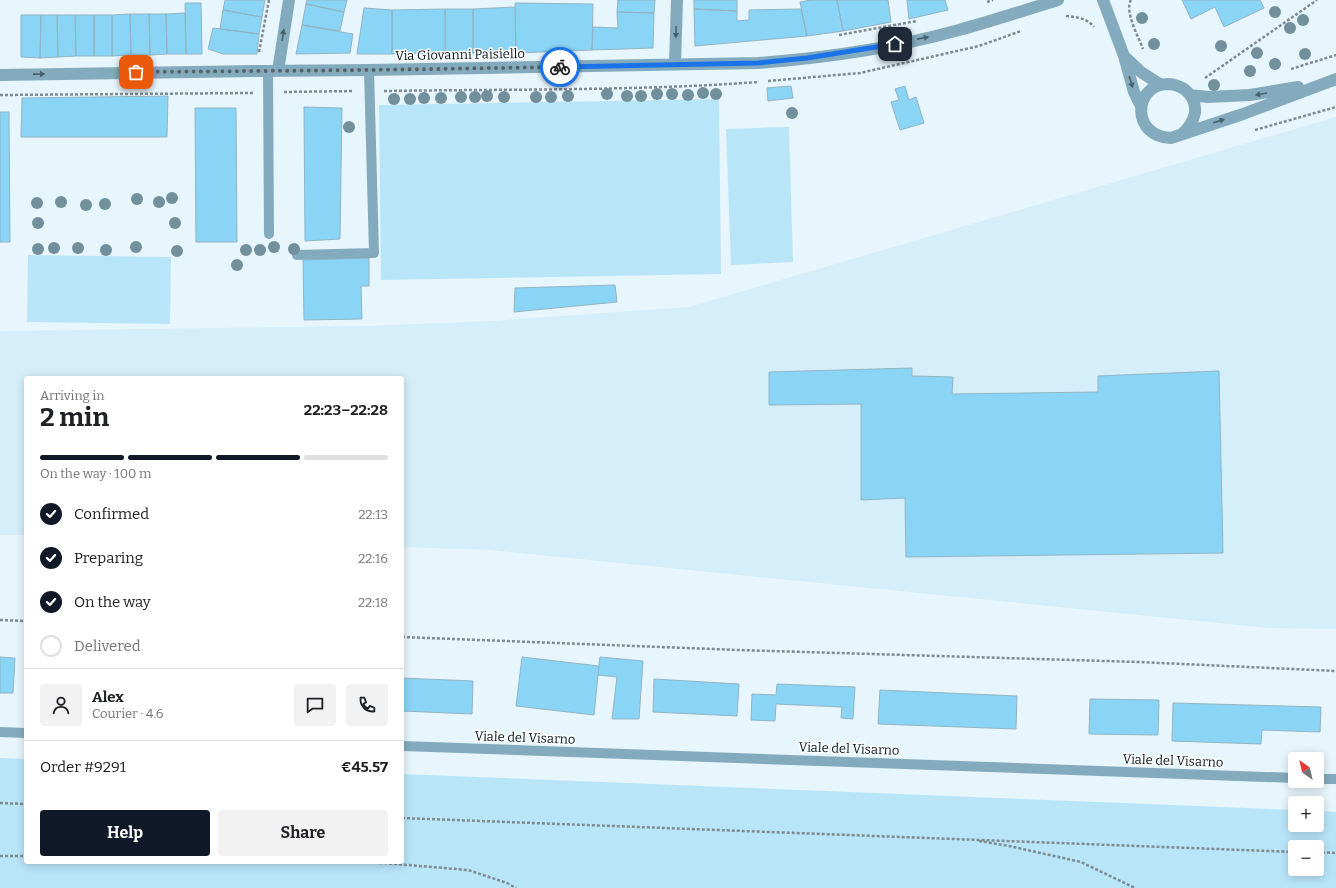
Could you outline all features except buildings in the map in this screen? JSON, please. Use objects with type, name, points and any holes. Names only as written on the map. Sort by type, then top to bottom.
[{"type":"street","points":[[273,71],[288,0]]},
{"type":"street","points":[[675,64],[677,0]]},
{"type":"street","name":"Via Giovanni Paisiello","points":[[0,75],[758,63],[881,47],[959,30],[1058,0]]},
{"type":"street","points":[[1103,0],[1141,106]]},
{"type":"street","points":[[1124,56],[1142,72],[1161,85]]},
{"type":"street","points":[[1188,93],[1208,97],[1250,95],[1331,81]]},
{"type":"street","points":[[1182,134],[1190,126],[1194,116],[1194,105],[1188,93],[1181,87],[1175,85],[1161,85],[1147,93],[1141,106],[1143,122],[1154,134],[1171,138],[1243,114],[1331,81]]},
{"type":"lane","points":[[297,255],[374,253],[368,70]]},
{"type":"lane","points":[[269,234],[273,71]]},
{"type":"lane","points":[[0,732],[24,733]]},
{"type":"lane","name":"Viale del Visarno","points":[[404,746],[1288,778]]},
{"type":"lane","points":[[1324,779],[1336,779]]},
{"type":"path","points":[[259,52],[269,0]]},
{"type":"path","points":[[980,4],[993,0]]},
{"type":"path","points":[[1131,0],[1129,3],[1131,18],[1144,52]]},
{"type":"path","points":[[1188,93],[1317,0]]},
{"type":"path","points":[[837,36],[918,21]]},
{"type":"path","points":[[0,620],[24,621]]},
{"type":"path","points":[[404,637],[738,650],[1139,662],[1336,671]]},
{"type":"path","points":[[0,802],[24,804]]},
{"type":"path","points":[[404,818],[1288,852]]},
{"type":"path","points":[[967,839],[1009,846],[1081,862],[1135,888]]},
{"type":"path","points":[[1324,852],[1336,853]]},
{"type":"path","points":[[0,856],[24,856]]},
{"type":"path","points":[[396,864],[468,870],[507,883],[516,888]]},
{"type":"shaded area","points":[[719,99],[721,274],[381,280],[379,105]]},
{"type":"shaded area","points":[[1336,117],[1336,629],[1269,628],[490,550],[404,547],[404,376],[24,376],[24,535],[0,535],[0,331],[368,326],[492,321],[689,307]]},
{"type":"shaded area","points":[[789,127],[793,262],[731,265],[726,129]]},
{"type":"shaded area","points":[[28,255],[171,257],[170,324],[27,322]]},
{"type":"shaded area","points":[[0,758],[24,759],[24,864],[404,864],[404,774],[1288,810],[1288,832],[1324,832],[1324,811],[1336,812],[1336,888],[0,888]]},
{"type":"way so far","points":[[136,72],[560,67]]},
{"type":"route","points":[[560,67],[758,63],[807,58],[895,44]]}]
